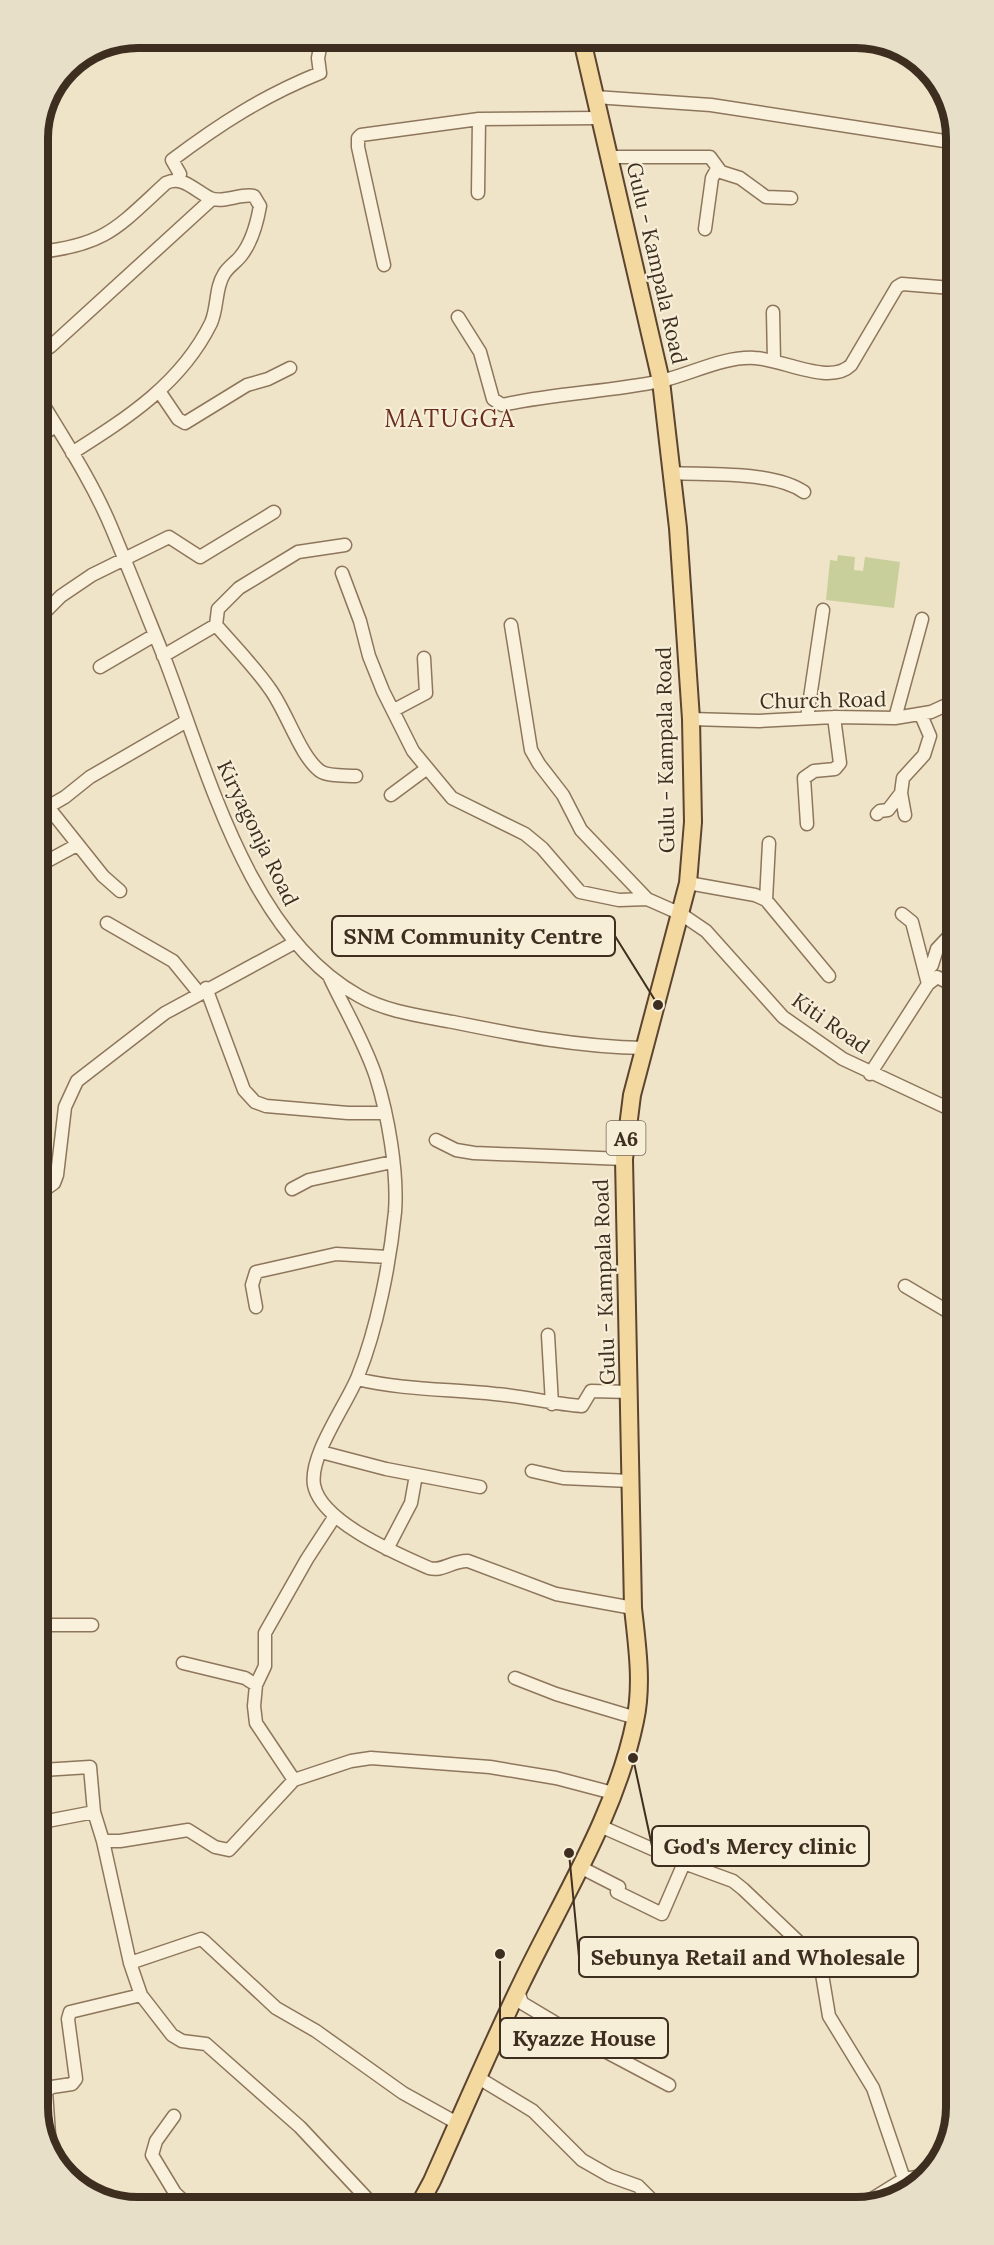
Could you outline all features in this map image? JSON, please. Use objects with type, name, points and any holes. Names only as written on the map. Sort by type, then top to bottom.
[{"type":"main road","name":"Gulu - Kampala Road","points":[[423,2197],[518,1990],[600,1826],[626,1761],[636,1718],[639,1671],[633,1608],[624,1159],[632,1095],[688,882],[693,822],[691,719],[678,528],[662,381],[584,48]]},
{"type":"street","points":[[177,180],[180,174],[172,160],[210,130],[243,109],[320,73],[318,58],[320,48]]},
{"type":"street","points":[[595,97],[711,105],[946,141]]},
{"type":"street","points":[[384,266],[358,138],[366,133],[479,119],[599,118]]},
{"type":"street","points":[[478,193],[479,119]]},
{"type":"street","points":[[609,156],[706,156],[713,159],[717,169],[740,178],[766,197],[791,198]]},
{"type":"street","points":[[705,230],[712,178],[717,169]]},
{"type":"street","points":[[48,251],[73,249],[110,233],[166,183],[177,180],[212,199],[254,195],[260,206],[257,220],[242,254],[224,273],[220,282],[211,323],[188,361],[173,380],[134,414],[72,453]]},
{"type":"street","points":[[48,348],[212,199]]},
{"type":"street","points":[[458,317],[480,352],[493,399],[502,405],[662,381],[743,358],[774,361],[829,374],[840,373],[851,365],[897,287],[902,284],[946,288]]},
{"type":"street","points":[[773,312],[774,361]]},
{"type":"street","points":[[159,392],[178,419],[185,423],[247,386],[268,380],[290,368]]},
{"type":"street","name":"Kiryagonja Road","points":[[48,413],[103,507],[153,636],[163,656],[185,722],[251,873],[294,943],[329,976],[360,997],[392,1010],[560,1041],[644,1048]]},
{"type":"street","points":[[48,431],[56,426]]},
{"type":"street","points":[[672,473],[769,479],[795,486],[804,492]]},
{"type":"street","points":[[48,610],[76,585],[169,537],[200,557],[274,512]]},
{"type":"street","points":[[345,545],[298,552],[239,588],[218,609],[216,625],[271,690],[291,722],[304,755],[312,764],[325,774],[356,776]]},
{"type":"street","points":[[342,573],[360,621],[374,670],[413,751],[452,798],[525,834],[542,848],[580,892],[619,900],[646,899]]},
{"type":"street","points":[[807,718],[823,610]]},
{"type":"street","points":[[896,718],[922,619]]},
{"type":"street","points":[[163,656],[216,625]]},
{"type":"street","points":[[511,626],[531,750],[563,795],[581,830],[646,899]]},
{"type":"street","points":[[100,667],[153,636]]},
{"type":"street","points":[[394,710],[426,693],[424,658]]},
{"type":"street","name":"Church Road","points":[[691,719],[759,721],[834,717],[896,718],[921,715],[946,705]]},
{"type":"street","points":[[905,815],[901,793],[903,778],[924,754],[930,736],[921,715]]},
{"type":"street","points":[[807,824],[804,778],[814,771],[835,769],[840,763],[834,717]]},
{"type":"street","points":[[48,807],[90,777],[185,722]]},
{"type":"street","points":[[391,795],[426,769]]},
{"type":"street","points":[[877,814],[888,810],[901,793]]},
{"type":"street","points":[[48,814],[103,876],[120,891]]},
{"type":"street","points":[[766,900],[769,843]]},
{"type":"street","points":[[48,861],[77,845]]},
{"type":"street","points":[[688,882],[756,895],[766,900],[829,976]]},
{"type":"street","name":"Kiti Road","points":[[646,899],[681,914],[706,930],[783,1017],[824,1048],[870,1074],[946,1108]]},
{"type":"street","points":[[902,914],[912,922],[927,979]]},
{"type":"street","points":[[106,923],[172,961],[203,991],[244,1090],[255,1102],[323,1111],[383,1113]]},
{"type":"street","points":[[870,1074],[927,979],[937,949],[946,939]]},
{"type":"street","points":[[48,1187],[54,1183],[57,1175],[65,1107],[77,1081],[165,1013],[294,943]]},
{"type":"street","points":[[329,976],[376,1077],[392,1162],[395,1212],[373,1332],[357,1379],[321,1452],[314,1484],[322,1502],[335,1516],[387,1549],[435,1570],[458,1561],[468,1561],[556,1594],[633,1608]]},
{"type":"street","points":[[927,979],[937,977],[946,982]]},
{"type":"street","points":[[436,1140],[456,1150],[474,1153],[624,1159]]},
{"type":"street","points":[[292,1189],[309,1180],[392,1162]]},
{"type":"street","points":[[256,1307],[252,1285],[256,1272],[336,1254],[388,1257]]},
{"type":"street","points":[[906,1286],[946,1310]]},
{"type":"street","points":[[548,1335],[552,1404]]},
{"type":"street","points":[[357,1379],[399,1386],[502,1394],[552,1404],[582,1406],[591,1391],[600,1389],[630,1392]]},
{"type":"street","points":[[321,1452],[416,1475],[480,1487]]},
{"type":"street","points":[[532,1471],[563,1478],[630,1481]]},
{"type":"street","points":[[387,1549],[411,1503],[416,1475]]},
{"type":"street","points":[[294,1780],[256,1723],[254,1706],[256,1685],[265,1666],[265,1633],[307,1559],[335,1516]]},
{"type":"street","points":[[48,1625],[92,1625]]},
{"type":"street","points":[[183,1663],[245,1678],[256,1685]]},
{"type":"street","points":[[514,1678],[556,1694],[636,1718]]},
{"type":"street","points":[[102,1841],[120,1841],[188,1830],[216,1847],[228,1850],[294,1780],[351,1761],[371,1758],[490,1767],[556,1779],[613,1793]]},
{"type":"street","points":[[48,1770],[90,1767],[94,1812],[130,1963],[141,1995],[172,2035],[182,2041],[206,2044],[300,2127],[366,2197]]},
{"type":"street","points":[[48,1821],[94,1812]]},
{"type":"street","points":[[600,1826],[684,1863],[733,1881],[804,1947],[821,1968],[829,2016],[873,2088],[904,2179]]},
{"type":"street","points":[[580,1867],[619,1887],[617,1892],[662,1914],[684,1863]]},
{"type":"street","points":[[130,1963],[201,1939],[210,1944],[276,2008],[316,2031],[455,2128],[447,2167],[433,2197]]},
{"type":"street","points":[[518,1990],[522,2003],[584,2040],[669,2085]]},
{"type":"street","points":[[48,2090],[72,2084],[76,2079],[68,2019],[70,2012],[141,1995]]},
{"type":"street","points":[[477,2077],[533,2111],[582,2160],[610,2176],[638,2186],[649,2197]]},
{"type":"street","points":[[174,2116],[156,2141],[152,2155],[179,2197]]},
{"type":"street","points":[[882,2193],[904,2179],[911,2178]]},
{"type":"green space","points":[[838,555],[855,557],[854,570],[863,571],[865,557],[900,562],[894,608],[826,600],[830,560],[837,561]]},
{"type":"place","name":"SNM Community Centre","points":[[658,1005]]},
{"type":"place","name":"God's Mercy clinic","points":[[633,1758]]},
{"type":"place","name":"Sebunya Retail and Wholesale","points":[[569,1853]]},
{"type":"place","name":"Kyazze House","points":[[500,1954]]},
{"type":"district","name":"MATUGGA","points":[[450,418]]}]
